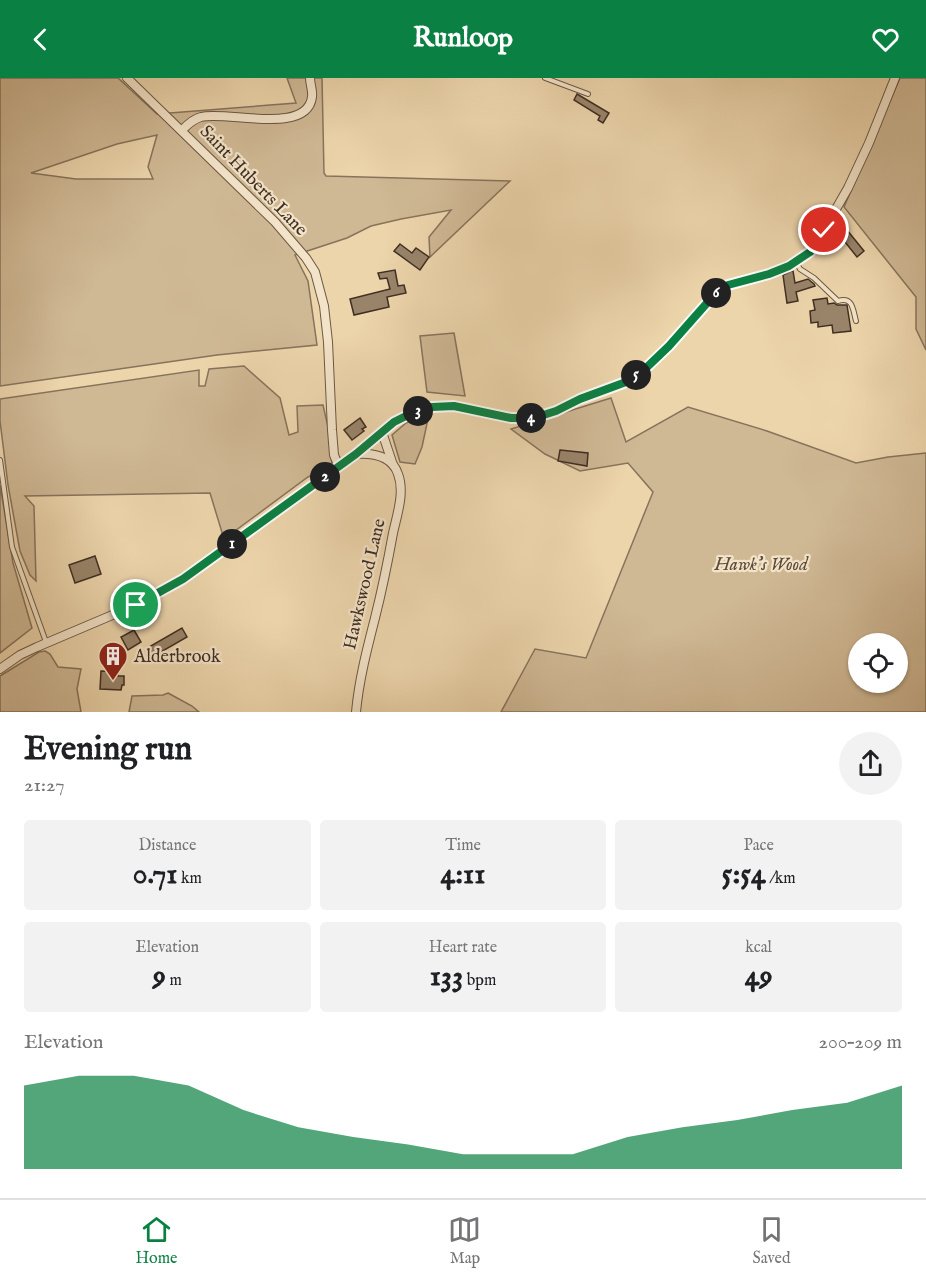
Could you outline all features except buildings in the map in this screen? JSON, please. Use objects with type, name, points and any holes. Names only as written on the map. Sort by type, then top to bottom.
[{"type":"street","name":"Saint Huberts Lane","points":[[127,78],[275,222],[315,272],[324,306],[334,455],[339,467]]},
{"type":"street","points":[[182,130],[200,117],[279,119],[294,117],[310,102],[312,96],[310,78]]},
{"type":"street","points":[[0,669],[20,655],[136,605],[183,579],[339,467],[394,422],[414,412],[432,407],[454,406],[511,418],[534,418],[626,382],[645,369],[669,346],[715,294],[728,285],[769,274],[810,252],[848,188],[895,78]]},
{"type":"street","name":"Hawkswood Lane","points":[[356,712],[360,678],[381,593],[401,487],[382,432]]},
{"type":"street","points":[[356,454],[380,456],[393,465]]},
{"type":"lane","points":[[545,78],[560,81],[588,94]]},
{"type":"lane","points":[[795,261],[800,269],[814,278],[837,301],[843,299],[849,302],[856,321]]},
{"type":"lane","points":[[0,460],[12,547],[47,642]]},
{"type":"green space","points":[[0,78],[118,78],[157,114],[296,103],[287,78],[322,78],[324,173],[326,176],[510,181],[430,257],[429,237],[451,210],[371,226],[347,238],[295,255],[308,281],[317,345],[217,355],[0,386]],"holes":[[[157,135],[148,167],[153,179],[76,179],[31,173],[117,144]]]},
{"type":"green space","points":[[900,78],[926,78],[926,350],[916,329],[916,297],[844,207]]},
{"type":"green space","points":[[454,333],[465,396],[427,392],[420,336]]},
{"type":"green space","points":[[244,366],[280,398],[289,435],[298,432],[297,406],[323,405],[330,436],[332,466],[308,477],[224,539],[210,493],[25,496],[34,506],[36,581],[30,575],[20,551],[8,485],[0,421],[0,399],[199,370],[199,386],[205,386],[209,369]]},
{"type":"green space","name":"Hawk's Wood","points":[[611,398],[626,442],[688,407],[767,431],[856,463],[926,453],[926,712],[501,712],[535,649],[586,658],[653,492],[628,463],[580,471],[545,454],[511,429]]},
{"type":"green space","points":[[429,414],[422,447],[415,464],[400,462],[392,435],[406,423]]},
{"type":"green space","points":[[0,485],[13,563],[32,628],[0,653]]},
{"type":"green space","points":[[45,651],[50,654],[58,667],[81,669],[77,689],[81,712],[0,712],[0,676],[39,652]]},
{"type":"green space","points":[[168,693],[199,712],[129,712],[132,696]]},
{"type":"place","name":"Alderbrook","points":[[113,682]]},
{"type":"route","points":[[136,605],[183,579],[356,454],[394,422],[414,412],[432,407],[454,406],[511,418],[534,418],[626,382],[645,369],[669,346],[715,294],[728,285],[789,266],[810,252],[824,230]]}]
